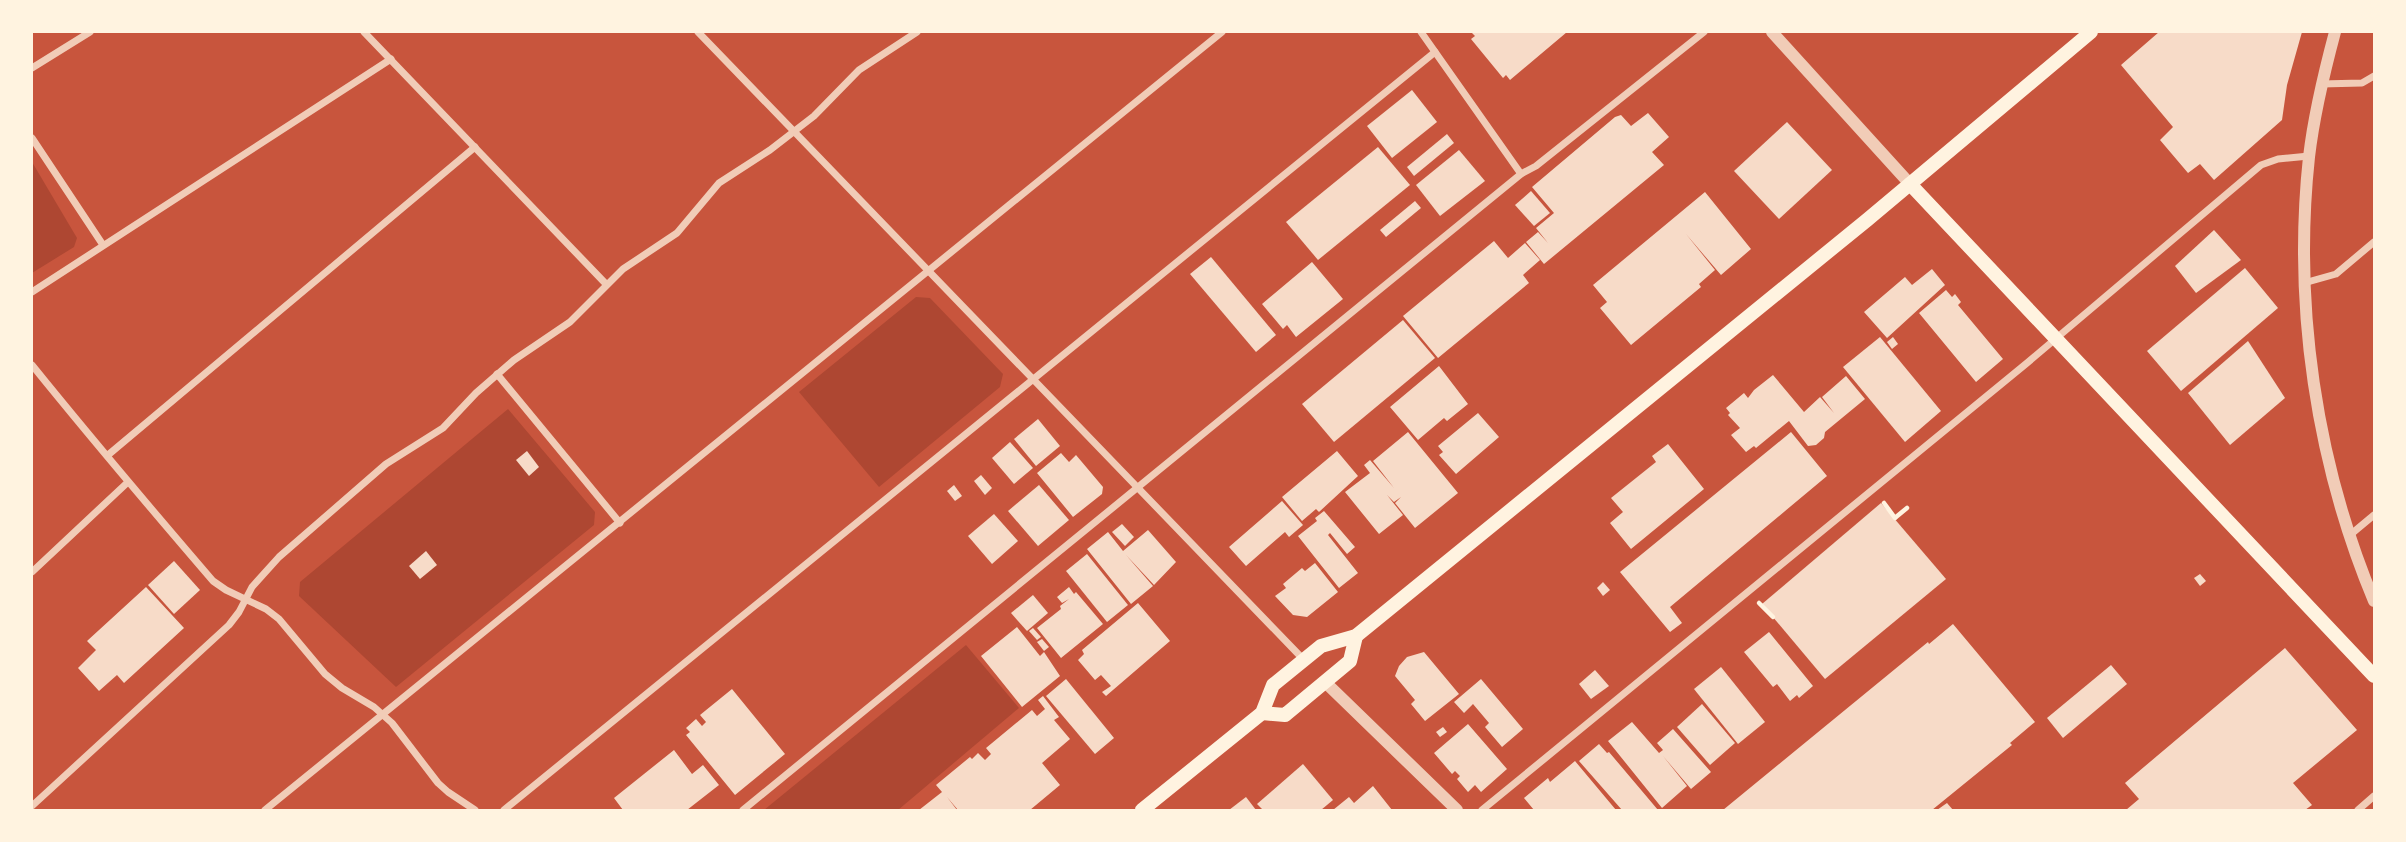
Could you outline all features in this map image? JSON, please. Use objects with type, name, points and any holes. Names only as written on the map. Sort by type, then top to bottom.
[{"type":"main road","points":[[1142,810],[1262,713],[1273,685],[1321,646],[1356,636],[1910,184],[2091,32]]},
{"type":"main road","points":[[1910,184],[2375,676]]},
{"type":"main road","points":[[1262,713],[1285,715],[1350,661],[1356,636]]},
{"type":"street","points":[[32,68],[90,32]]},
{"type":"street","points":[[364,32],[606,284]]},
{"type":"street","points":[[698,32],[1304,660]]},
{"type":"street","points":[[32,806],[229,625],[261,575],[279,557],[386,464],[443,428],[497,374],[570,322],[623,269],[677,233],[709,194],[730,175],[795,132],[823,108],[859,70],[917,32]]},
{"type":"street","points":[[265,810],[1222,32]]},
{"type":"street","points":[[1421,32],[1521,174]]},
{"type":"street","points":[[743,810],[1521,174],[1536,166],[1704,32]]},
{"type":"street","points":[[1772,32],[1910,184]]},
{"type":"street","points":[[2335,32],[2321,84],[2309,156],[2304,282],[2311,363],[2322,433],[2350,535],[2375,601]]},
{"type":"street","points":[[504,810],[1435,52]]},
{"type":"street","points":[[32,292],[391,59]]},
{"type":"street","points":[[2321,84],[2362,83],[2375,76]]},
{"type":"street","points":[[32,138],[103,245]]},
{"type":"street","points":[[108,455],[475,147]]},
{"type":"street","points":[[1482,810],[2261,165],[2278,159],[2309,156]]},
{"type":"street","points":[[2304,282],[2336,274],[2375,242]]},
{"type":"street","points":[[32,368],[214,581],[279,619],[325,674],[383,715],[438,783],[475,810]]},
{"type":"street","points":[[497,374],[620,523]]},
{"type":"street","points":[[32,572],[128,482]]},
{"type":"street","points":[[2350,535],[2375,515]]},
{"type":"street","points":[[1325,682],[1458,810]]},
{"type":"street","points":[[2358,810],[2375,796]]},
{"type":"path","points":[[1896,517],[1907,508]]},
{"type":"shaded area","points":[[32,162],[77,238],[74,247],[32,273]]},
{"type":"shaded area","points":[[916,297],[930,298],[1003,374],[1000,387],[879,487],[799,392]]},
{"type":"shaded area","points":[[508,409],[595,512],[594,525],[396,687],[299,596],[300,582]]},
{"type":"shaded area","points":[[966,645],[1019,708],[898,810],[764,810]]},
{"type":"building","points":[[1471,32],[1567,32],[1510,80],[1506,75],[1503,78],[1471,39],[1475,36]]},
{"type":"building","points":[[2159,32],[2302,32],[2287,85],[2282,120],[2214,180],[2200,164],[2188,173],[2160,140],[2173,127],[2121,65]]},
{"type":"building","points":[[1412,90],[1437,122],[1392,158],[1367,126]]},
{"type":"building","points":[[1648,113],[1669,137],[1652,152],[1664,165],[1544,264],[1526,242],[1538,232],[1548,243],[1536,228],[1554,213],[1532,187],[1615,117],[1621,115],[1631,126]]},
{"type":"building","points":[[1787,122],[1832,170],[1779,219],[1734,171]]},
{"type":"building","points":[[1447,134],[1454,143],[1414,176],[1407,167]]},
{"type":"building","points":[[1378,147],[1410,185],[1318,260],[1286,222]]},
{"type":"building","points":[[1459,150],[1485,181],[1440,216],[1416,185]]},
{"type":"building","points":[[1531,191],[1550,213],[1534,226],[1515,205]]},
{"type":"building","points":[[1705,192],[1751,249],[1721,275],[1686,234],[1715,270],[1699,284],[1701,287],[1631,345],[1600,308],[1607,302],[1593,285]]},
{"type":"building","points":[[1415,201],[1421,208],[1386,237],[1380,230]]},
{"type":"building","points":[[2214,230],[2241,260],[2196,293],[2175,266]]},
{"type":"building","points":[[1494,241],[1508,258],[1525,243],[1540,260],[1523,275],[1529,283],[1438,358],[1403,316]]},
{"type":"building","points":[[1211,257],[1276,335],[1256,352],[1190,274]]},
{"type":"building","points":[[1312,262],[1343,299],[1296,337],[1287,325],[1283,329],[1262,304]]},
{"type":"building","points":[[2245,268],[2278,308],[2181,391],[2147,351]]},
{"type":"building","points":[[1932,269],[1945,285],[1887,338],[1864,312],[1905,277],[1912,285]]},
{"type":"building","points":[[1946,290],[1952,297],[1955,294],[1961,302],[1958,305],[2003,359],[1976,382],[1919,313]]},
{"type":"building","points":[[1403,320],[1435,358],[1334,442],[1302,404]]},
{"type":"building","points":[[1880,337],[1941,411],[1905,442],[1843,367]]},
{"type":"building","points":[[1893,337],[1898,344],[1892,349],[1887,342]]},
{"type":"building","points":[[2248,341],[2285,398],[2230,445],[2188,393]]},
{"type":"building","points":[[1439,366],[1468,404],[1447,421],[1444,418],[1418,440],[1390,407]]},
{"type":"building","points":[[1773,375],[1804,412],[1820,397],[1834,413],[1822,397],[1846,376],[1865,399],[1825,432],[1824,438],[1816,445],[1808,446],[1789,421],[1756,448],[1754,446],[1746,452],[1731,435],[1740,428],[1728,415],[1730,413],[1726,408],[1744,393],[1748,398]]},
{"type":"building","points":[[1478,413],[1499,437],[1456,474],[1439,455],[1443,452],[1438,446]]},
{"type":"building","points":[[1038,419],[1060,446],[1036,466],[1014,439]]},
{"type":"building","points":[[1408,432],[1458,493],[1415,528],[1395,503],[1401,497],[1394,502],[1387,495],[1403,515],[1379,534],[1345,492],[1370,473],[1364,465],[1370,460],[1394,488],[1373,461]]},
{"type":"building","points":[[1791,432],[1827,476],[1670,607],[1682,623],[1670,632],[1620,572]]},
{"type":"building","points":[[1010,442],[1033,468],[1014,484],[992,458]]},
{"type":"building","points":[[1668,444],[1704,489],[1631,549],[1610,523],[1623,512],[1611,498],[1656,462],[1652,456]]},
{"type":"building","points":[[527,451],[539,467],[529,476],[516,460]]},
{"type":"building","points":[[1337,451],[1358,476],[1319,512],[1316,509],[1302,521],[1282,497]]},
{"type":"building","points":[[1061,453],[1069,462],[1076,455],[1103,487],[1102,494],[1073,517],[1037,473]]},
{"type":"building","points":[[981,475],[992,488],[985,495],[974,481]]},
{"type":"building","points":[[954,485],[962,496],[955,501],[947,491]]},
{"type":"building","points":[[1039,485],[1069,520],[1038,546],[1008,511]]},
{"type":"building","points":[[1282,501],[1303,525],[1289,537],[1285,532],[1246,566],[1229,547]]},
{"type":"building","points":[[1881,503],[1946,579],[1825,679],[1762,604]]},
{"type":"building","points":[[1324,511],[1355,547],[1347,554],[1330,533],[1328,535],[1358,573],[1339,588],[1298,536],[1317,521],[1315,518]]},
{"type":"building","points":[[994,514],[1018,541],[992,564],[968,536]]},
{"type":"building","points":[[1122,524],[1134,537],[1125,546],[1112,532]]},
{"type":"building","points":[[1148,530],[1176,562],[1154,585],[1126,555],[1153,586],[1131,604],[1087,549],[1108,532],[1123,551]]},
{"type":"building","points":[[426,551],[437,565],[420,579],[409,566]]},
{"type":"building","points":[[1087,554],[1128,605],[1107,622],[1066,571]]},
{"type":"building","points":[[174,561],[200,590],[174,614],[148,585]]},
{"type":"building","points":[[1315,563],[1338,592],[1307,617],[1293,615],[1275,596],[1286,588],[1283,584],[1302,568],[1305,571]]},
{"type":"building","points":[[2200,574],[2206,581],[2200,586],[2194,578]]},
{"type":"building","points":[[1603,582],[1610,590],[1603,596],[1597,588]]},
{"type":"building","points":[[146,587],[184,628],[124,683],[117,675],[99,691],[78,668],[96,650],[87,641]]},
{"type":"building","points":[[1069,587],[1103,624],[1061,658],[1037,628],[1069,599],[1062,603],[1057,597]]},
{"type":"building","points":[[1033,595],[1048,613],[1027,631],[1011,613]]},
{"type":"building","points":[[1138,603],[1170,641],[1106,696],[1102,692],[1111,686],[1101,675],[1095,680],[1078,660],[1084,654],[1082,650]]},
{"type":"building","points":[[1953,624],[2035,722],[2010,743],[2012,745],[1932,810],[1723,810],[1928,642],[1929,644]]},
{"type":"building","points":[[1017,627],[1040,656],[1044,652],[1060,676],[1022,707],[981,656]]},
{"type":"building","points":[[1033,628],[1041,637],[1037,640],[1029,631]]},
{"type":"building","points":[[1769,632],[1813,686],[1799,698],[1797,695],[1790,701],[1777,684],[1773,687],[1744,652]]},
{"type":"building","points":[[1042,639],[1049,647],[1044,651],[1037,642]]},
{"type":"building","points":[[2285,648],[2357,730],[2293,783],[2312,805],[2305,810],[2126,810],[2139,799],[2125,783]]},
{"type":"building","points":[[1424,652],[1459,694],[1425,721],[1411,704],[1415,700],[1395,676],[1407,657]]},
{"type":"building","points":[[2111,665],[2127,684],[2063,738],[2047,718]]},
{"type":"building","points":[[1721,667],[1765,722],[1738,744],[1694,689]]},
{"type":"building","points":[[1595,670],[1609,686],[1591,699],[1579,684]]},
{"type":"building","points":[[1066,679],[1114,738],[1095,754],[1046,696]]},
{"type":"building","points":[[1481,679],[1523,729],[1502,747],[1485,727],[1489,723],[1473,704],[1464,713],[1454,702]]},
{"type":"building","points":[[732,689],[785,754],[735,795],[686,735],[690,732],[686,728],[696,719],[702,726],[706,722],[700,715]]},
{"type":"building","points":[[1043,696],[1059,717],[1054,720],[1070,739],[1042,763],[1060,785],[1030,810],[958,810],[947,797],[957,810],[919,810],[942,792],[936,785],[970,757],[972,759],[978,753],[985,760],[991,754],[986,748],[1032,710],[1037,716],[1045,709],[1038,700]]},
{"type":"building","points":[[1702,704],[1735,743],[1710,765],[1677,727]]},
{"type":"building","points":[[1632,722],[1659,753],[1663,750],[1657,743],[1673,729],[1711,772],[1691,789],[1663,756],[1687,786],[1662,808],[1608,741]]},
{"type":"building","points":[[1468,724],[1507,769],[1481,792],[1475,785],[1468,792],[1457,779],[1460,776],[1455,771],[1452,774],[1434,753]]},
{"type":"building","points":[[1443,727],[1447,732],[1440,737],[1436,732]]},
{"type":"building","points":[[1599,744],[1609,752],[1658,810],[1622,810],[1579,761]]},
{"type":"building","points":[[674,750],[692,774],[703,765],[719,785],[687,810],[623,810],[614,798]]},
{"type":"building","points":[[1575,761],[1616,810],[1534,810],[1524,798],[1548,778],[1550,782]]},
{"type":"building","points":[[1303,764],[1333,800],[1321,810],[1263,810],[1257,804]]},
{"type":"building","points":[[1373,786],[1392,810],[1333,810],[1349,797],[1354,803]]},
{"type":"building","points":[[1246,797],[1256,810],[1229,810]]},
{"type":"building","points":[[1947,803],[1953,810],[1937,810]]}]
